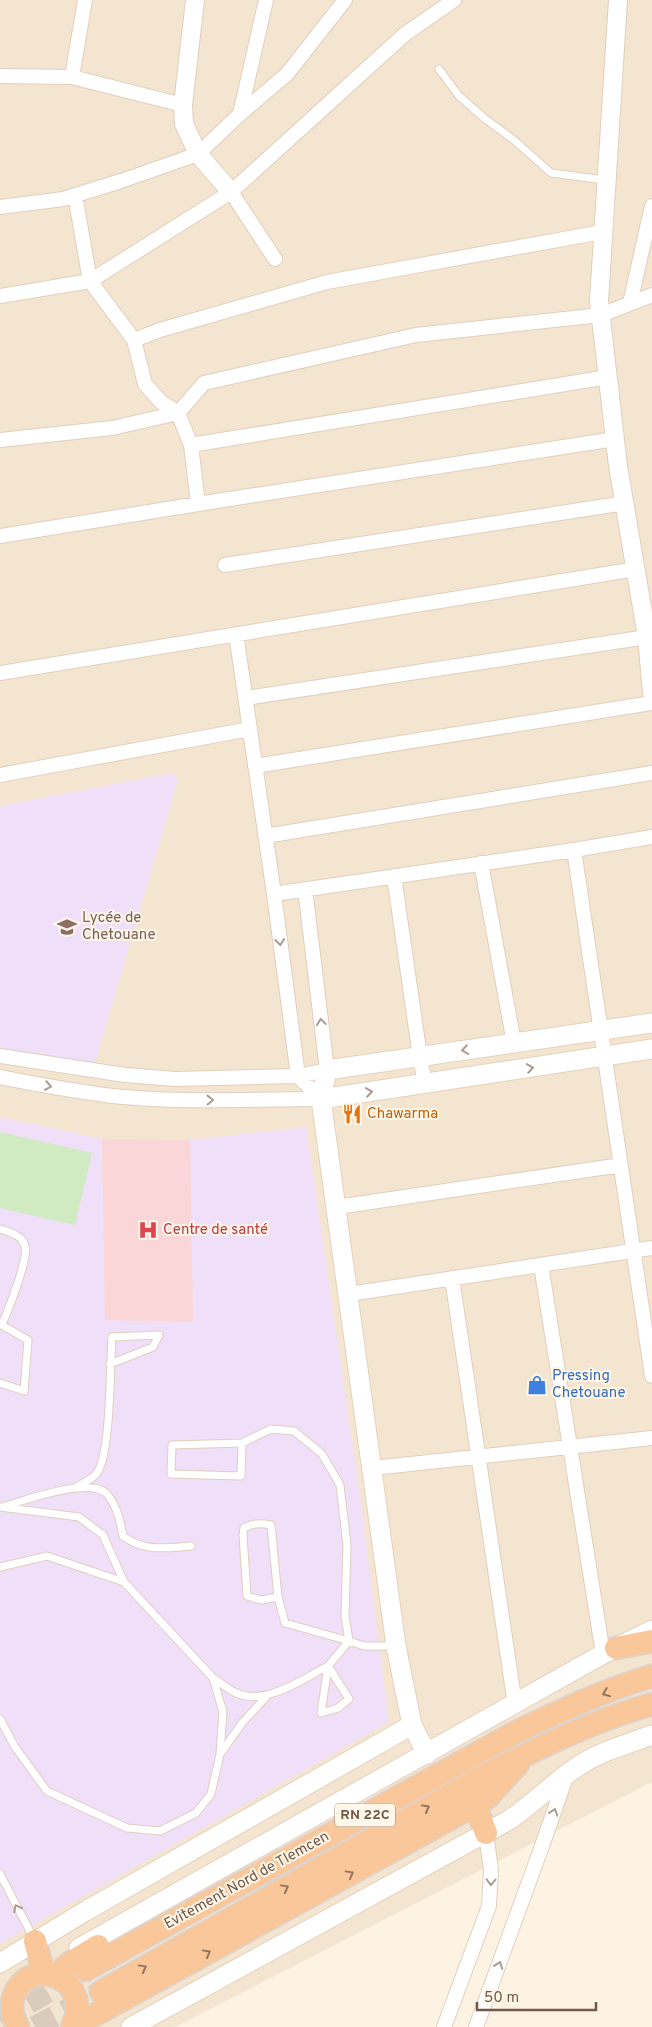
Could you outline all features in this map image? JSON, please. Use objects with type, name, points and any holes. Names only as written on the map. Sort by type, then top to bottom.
[{"type":"highway","points":[[610,1651],[652,1641]]},
{"type":"highway","name":"Evitement Nord de Tlemcen","points":[[85,1970],[461,1762],[564,1710],[632,1682],[652,1676]]},
{"type":"highway","name":"Evitement Nord de Tlemcen","points":[[100,1992],[527,1753],[571,1732],[652,1704]]},
{"type":"highway","points":[[72,2027],[487,1798],[527,1753]]},
{"type":"highway","points":[[18,2027],[6,1997],[21,1984],[36,1976],[48,1975],[384,1788],[461,1762]]},
{"type":"highway","points":[[475,1805],[486,1833]]},
{"type":"highway","points":[[35,1942],[48,1975],[70,1985],[78,2001],[78,2011],[72,2027]]},
{"type":"main road","points":[[427,1754],[412,1725],[396,1646],[321,1099],[327,1070],[652,1023]]},
{"type":"main road","points":[[321,1099],[652,1049]]},
{"type":"main road","points":[[48,1975],[70,1954],[97,1937],[610,1651],[652,1630]]},
{"type":"main road","points":[[0,1963],[412,1725]]},
{"type":"main road","points":[[130,2027],[150,2020],[486,1833],[526,1809],[567,1774],[592,1758],[652,1735]]},
{"type":"street","points":[[72,77],[85,0]]},
{"type":"street","points":[[195,0],[183,105],[184,124],[198,154],[231,192],[275,260]]},
{"type":"street","points":[[240,114],[266,0]]},
{"type":"street","points":[[0,207],[63,199],[198,154],[240,114],[287,74],[345,0]]},
{"type":"street","points":[[618,0],[599,302],[615,439],[649,646],[652,693]]},
{"type":"street","points":[[0,296],[90,281],[231,192],[405,34],[447,2]]},
{"type":"street","points":[[0,76],[72,77],[183,105]]},
{"type":"street","points":[[75,195],[90,281],[134,340],[145,384],[160,402],[178,413],[191,444],[198,504]]},
{"type":"street","points":[[630,303],[652,206]]},
{"type":"street","points":[[134,340],[160,330],[327,282],[602,232]]},
{"type":"street","points":[[0,440],[112,428],[178,413],[204,383],[416,335],[601,314],[652,295]]},
{"type":"street","points":[[191,444],[608,377]]},
{"type":"street","points":[[0,536],[615,439]]},
{"type":"street","points":[[225,565],[625,503]]},
{"type":"street","points":[[0,673],[636,569]]},
{"type":"street","points":[[236,634],[266,836],[298,1076],[321,1099]]},
{"type":"street","points":[[246,698],[649,646]]},
{"type":"street","points":[[255,766],[652,703]]},
{"type":"street","points":[[0,775],[250,729]]},
{"type":"street","points":[[266,836],[652,773]]},
{"type":"street","points":[[274,894],[652,837]]},
{"type":"street","points":[[574,850],[652,1376]]},
{"type":"street","points":[[481,863],[514,1043]]},
{"type":"street","points":[[394,876],[420,1056],[426,1084]]},
{"type":"street","points":[[0,1056],[125,1075],[175,1079],[298,1076],[327,1070],[305,889]]},
{"type":"street","points":[[124,1097],[125,1075]]},
{"type":"street","points":[[0,1077],[65,1090],[124,1097],[184,1100],[321,1099]]},
{"type":"street","points":[[337,1207],[621,1166]]},
{"type":"street","points":[[349,1294],[652,1248]]},
{"type":"street","points":[[541,1265],[570,1447],[610,1651]]},
{"type":"street","points":[[452,1278],[515,1705]]},
{"type":"street","points":[[373,1468],[652,1438]]},
{"type":"street","points":[[476,2027],[567,1774]]},
{"type":"street","points":[[444,2027],[489,1906],[491,1870],[486,1833]]},
{"type":"lane","points":[[439,69],[459,96],[484,118],[514,140],[551,173],[606,180]]},
{"type":"lane","points":[[0,1229],[18,1236],[25,1245],[26,1257],[8,1312],[1,1324],[28,1340],[24,1391],[0,1383]]},
{"type":"lane","points":[[75,1488],[97,1474],[105,1453],[110,1364],[112,1336],[159,1335],[153,1347],[110,1364]]},
{"type":"lane","points":[[220,1754],[242,1723],[266,1697],[328,1666],[349,1641],[345,1616],[347,1545],[340,1485],[322,1454],[294,1431],[271,1430],[242,1443],[172,1445],[171,1474],[241,1476],[242,1443]]},
{"type":"lane","points":[[0,1507],[75,1488],[97,1488],[105,1493],[119,1515],[123,1536],[135,1544],[161,1548],[191,1546]]},
{"type":"lane","points":[[0,1507],[79,1517],[103,1535],[124,1582],[213,1678],[237,1693],[266,1697]]},
{"type":"lane","points":[[278,1597],[261,1600],[247,1596],[243,1535],[244,1528],[249,1525],[264,1523],[271,1526],[278,1597],[285,1623],[364,1646],[396,1646]]},
{"type":"lane","points":[[0,1567],[47,1556],[124,1582]]},
{"type":"lane","points":[[328,1666],[349,1699],[338,1708],[321,1713],[324,1694],[328,1666]]},
{"type":"lane","points":[[0,1719],[15,1747],[47,1791],[127,1828],[160,1832],[196,1813],[211,1794],[220,1754],[223,1712],[213,1678]]},
{"type":"lane","points":[[0,1874],[35,1942]]},
{"type":"shaded area","points":[[0,0],[652,0],[652,1782],[175,2027],[0,2027]]},
{"type":"shaded area","name":"Lycée de Chetouane","points":[[172,773],[178,779],[95,1063],[0,1049],[0,806]]},
{"type":"shaded area","points":[[0,1117],[102,1139],[105,1320],[193,1322],[190,1140],[306,1127],[361,1502],[389,1722],[0,1944]]},
{"type":"shaded area","name":"Centre de santé","points":[[102,1139],[190,1140],[193,1322],[105,1320]]},
{"type":"green space","points":[[0,1132],[92,1153],[75,1225],[0,1208]]},
{"type":"tunnel","points":[[0,2020],[80,1973]]},
{"type":"tunnel","points":[[35,2027],[101,1992]]},
{"type":"place","name":"Lycée de Chetouane","points":[[67,927]]},
{"type":"place","name":"Chawarma","points":[[352,1114]]},
{"type":"place","name":"Centre de santé","points":[[148,1230]]},
{"type":"place","name":"Pressing Chetouane","points":[[537,1385]]}]
